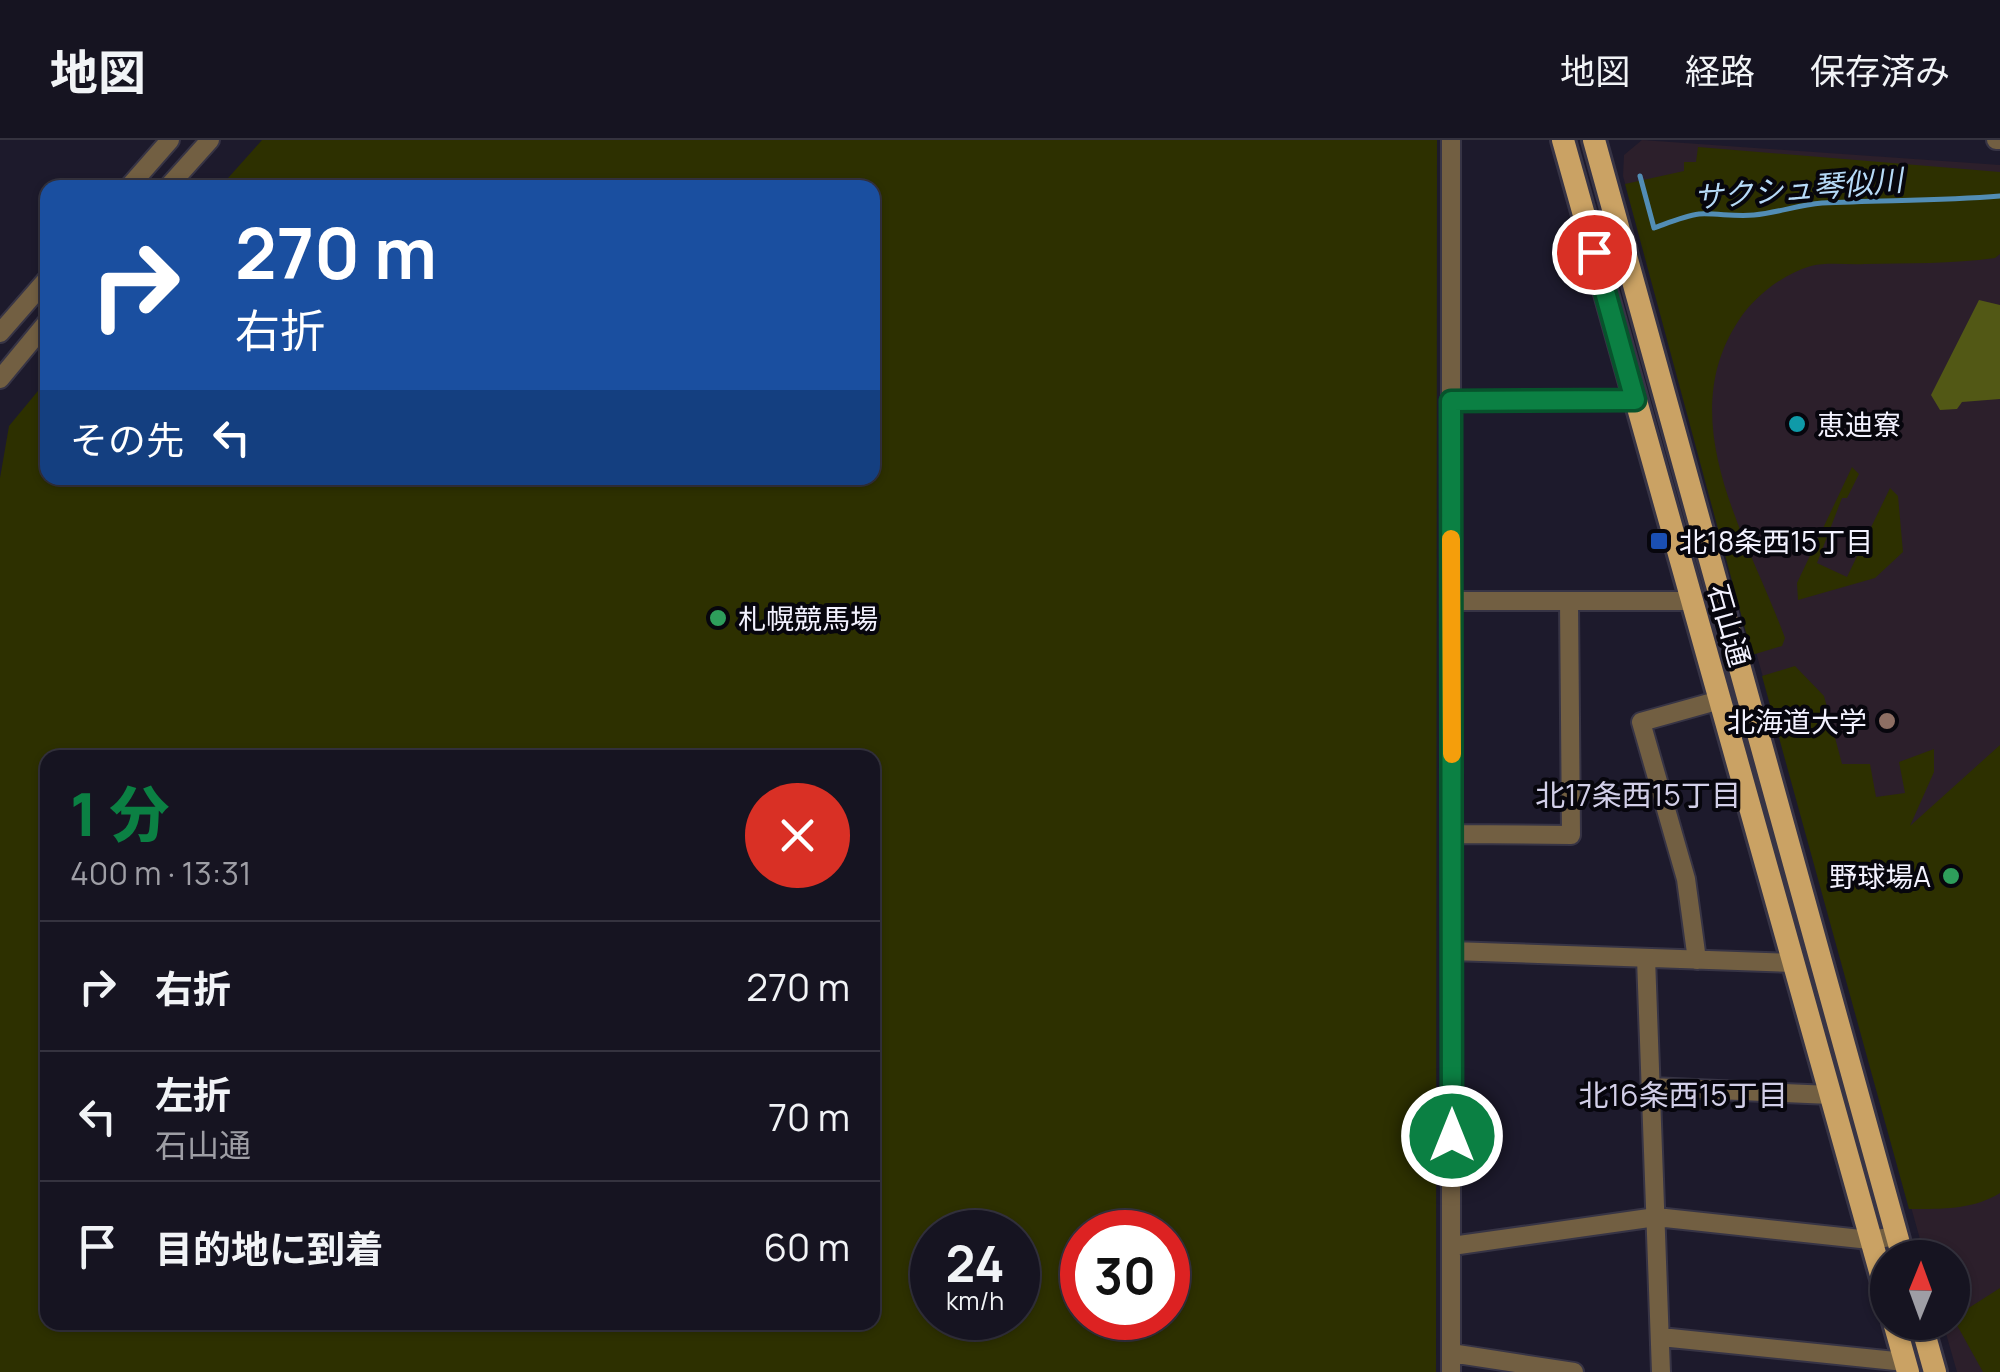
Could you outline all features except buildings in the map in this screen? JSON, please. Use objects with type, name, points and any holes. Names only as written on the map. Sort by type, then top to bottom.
[{"type":"main road","name":"石山通","points":[[1563,140],[1870,1240]]},
{"type":"main road","name":"石山通","points":[[1594,140],[1898,1240]]},
{"type":"main road","points":[[1899,1340],[1907,1367]]},
{"type":"main road","points":[[1926,1340],[1935,1372]]},
{"type":"street","points":[[135,180],[170,140]]},
{"type":"street","points":[[174,180],[210,140]]},
{"type":"street","points":[[1451,140],[1451,1363],[1574,1372]]},
{"type":"street","points":[[0,333],[40,287]]},
{"type":"street","points":[[0,379],[40,331]]},
{"type":"street","points":[[1451,401],[1635,400]]},
{"type":"street","points":[[1452,601],[1692,601]]},
{"type":"street","points":[[1452,834],[1570,834],[1569,601]]},
{"type":"street","points":[[1697,960],[1686,879],[1642,722],[1720,700]]},
{"type":"street","points":[[1452,951],[1794,963]]},
{"type":"street","points":[[1646,958],[1661,1372]]},
{"type":"street","points":[[1651,1087],[1831,1095]]},
{"type":"street","points":[[1452,1246],[1656,1216],[1870,1240]]},
{"type":"street","points":[[1660,1337],[1907,1367]]},
{"type":"shaded area","name":"北海道大学","points":[[1642,140],[2000,165],[2000,1372],[1957,1372],[1948,1340],[1970,1340],[1970,1240],[1920,1240],[1623,176],[1624,155]]},
{"type":"green space","name":"札幌競馬場","points":[[262,140],[1437,140],[1436,1372],[0,1372],[0,478],[9,426],[40,388],[40,485],[880,485],[880,180],[226,180]]},
{"type":"green space","points":[[1698,147],[2000,172],[2000,254],[1995,258],[1811,266],[1770,287],[1739,320],[1720,359],[1712,399],[1714,439],[1737,521],[1785,638],[1782,646],[1752,655],[1625,184],[1684,171],[1684,162],[1696,162]]},
{"type":"green space","points":[[1979,300],[2000,305],[2000,399],[1962,402],[1957,409],[1940,410],[1931,395]]},
{"type":"green space","points":[[1852,467],[1859,474],[1847,498],[1842,498],[1817,563],[1847,577],[1890,488],[1898,496],[1903,552],[1875,578],[1798,600],[1797,583]]},
{"type":"green space","points":[[1795,666],[1824,696],[1842,764],[1870,764],[1876,797],[1905,793],[1899,762],[1934,749],[1934,772],[1910,826],[2000,745],[2000,1193],[1979,1203],[1909,1209],[1762,676]]},
{"type":"green space","points":[[2000,1288],[2000,1372],[1983,1372],[1965,1340],[1970,1340],[1970,1307]]},
{"type":"waterway","name":"サクシュ琴似川","points":[[1640,176],[1654,228],[1699,214],[1747,215],[1822,203],[2000,196]]},
{"type":"slow traffic","points":[[1451,539],[1452,754]]},
{"type":"place","name":"恵迪寮","points":[[1797,424]]},
{"type":"place","name":"北18条西15丁目","points":[[1659,541]]},
{"type":"place","name":"札幌競馬場","points":[[718,618]]},
{"type":"place","name":"北海道大学","points":[[1887,721]]},
{"type":"place","name":"野球場A","points":[[1951,876]]},
{"type":"district","name":"北17条西15丁目","points":[[1638,794]]},
{"type":"district","name":"北16条西15丁目","points":[[1683,1094]]},
{"type":"route","points":[[1452,1136],[1451,401],[1635,400],[1594,252]]}]
